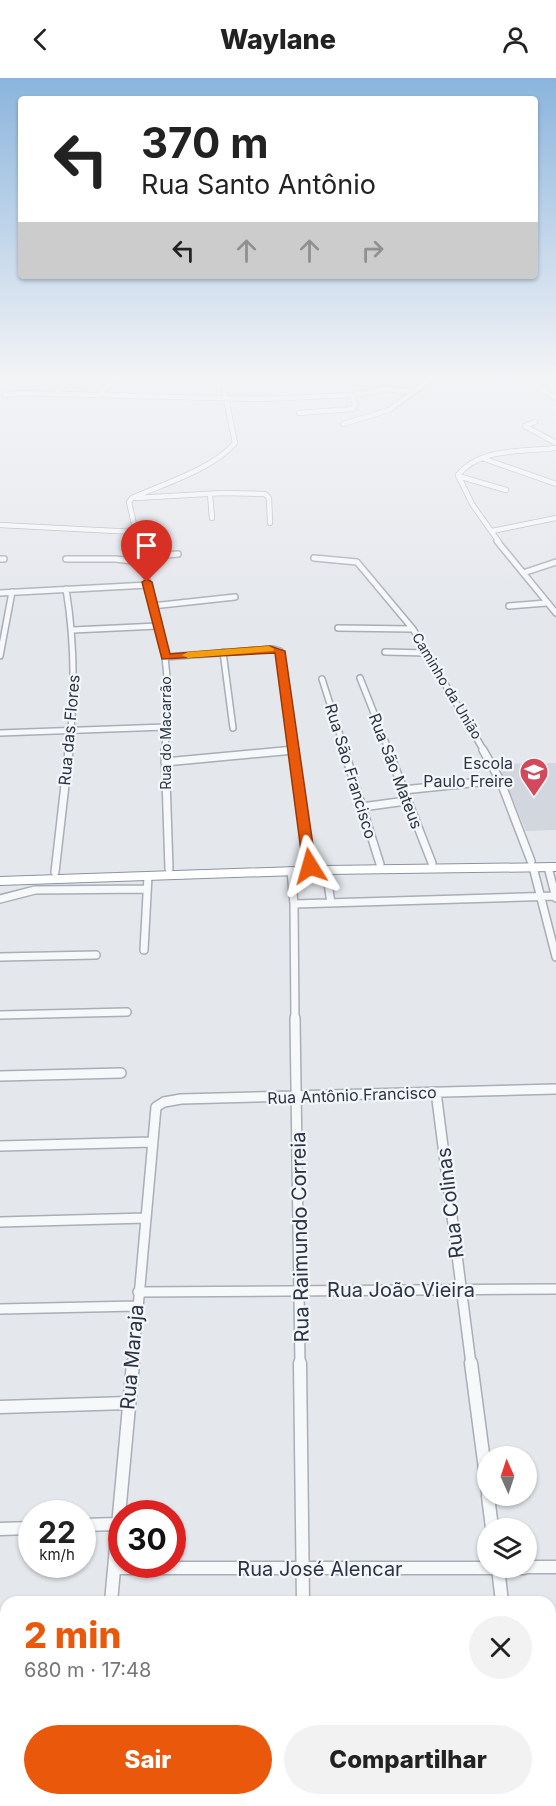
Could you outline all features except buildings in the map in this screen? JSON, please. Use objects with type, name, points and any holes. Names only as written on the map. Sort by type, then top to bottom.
[{"type":"highway","points":[[0,871],[55,872],[432,863],[553,865]]},
{"type":"highway","points":[[0,881],[147,883],[291,871],[532,864]]},
{"type":"street","points":[[132,498],[212,460]]},
{"type":"street","points":[[458,476],[466,465],[476,460]]},
{"type":"street","points":[[488,460],[556,484]]},
{"type":"street","points":[[458,476],[506,490]]},
{"type":"street","points":[[458,476],[469,498],[492,531],[556,613]]},
{"type":"street","points":[[132,498],[210,494],[266,495],[269,498],[270,523]]},
{"type":"street","points":[[210,494],[212,518]]},
{"type":"street","name":"Rua do Macarrão","points":[[132,498],[129,504],[165,657],[168,687],[165,762],[169,869]]},
{"type":"street","points":[[492,531],[556,518]]},
{"type":"street","points":[[0,525],[13,528],[135,532]]},
{"type":"street","points":[[0,531],[13,528]]},
{"type":"street","points":[[66,559],[142,559],[178,554]]},
{"type":"street","name":"Caminho da União","points":[[314,558],[351,560],[358,563],[414,629],[428,652],[500,780],[532,864],[556,957]]},
{"type":"street","points":[[523,573],[556,562]]},
{"type":"street","points":[[0,593],[148,585]]},
{"type":"street","name":"Rua das Flores","points":[[55,872],[71,729],[74,671],[73,630],[66,589]]},
{"type":"street","points":[[0,656],[12,592]]},
{"type":"street","points":[[152,606],[235,597]]},
{"type":"street","points":[[509,606],[546,603]]},
{"type":"street","points":[[73,630],[158,626]]},
{"type":"street","points":[[338,628],[414,629]]},
{"type":"street","points":[[165,657],[278,649],[282,655],[310,866]]},
{"type":"street","points":[[223,652],[233,728]]},
{"type":"street","points":[[385,652],[428,652]]},
{"type":"street","name":"Rua São Mateus","points":[[360,678],[432,863]]},
{"type":"street","name":"Rua São Francisco","points":[[322,679],[380,864]]},
{"type":"street","points":[[0,733],[165,726]]},
{"type":"street","points":[[165,762],[294,750]]},
{"type":"street","points":[[403,790],[500,780]]},
{"type":"street","points":[[362,807],[406,801]]},
{"type":"street","points":[[294,904],[556,897],[553,865]]},
{"type":"street","points":[[326,870],[331,903]]},
{"type":"street","name":"Rua Raimundo Correia","points":[[291,871],[294,904],[298,1097],[303,1596]]},
{"type":"street","points":[[0,899],[35,890],[147,883],[144,950]]},
{"type":"street","points":[[0,957],[96,955]]},
{"type":"street","points":[[0,1015],[127,1012]]},
{"type":"street","points":[[0,1076],[121,1073]]},
{"type":"street","name":"Rua Antônio Francisco","points":[[154,1113],[159,1104],[173,1100],[556,1089]]},
{"type":"street","name":"Rua Colinas","points":[[436,1092],[481,1446]]},
{"type":"street","name":"Rua Maraja","points":[[120,1500],[154,1113]]},
{"type":"street","points":[[0,1146],[152,1142]]},
{"type":"street","points":[[0,1222],[146,1218]]},
{"type":"street","name":"Rua João Vieira","points":[[138,1292],[556,1289]]},
{"type":"street","points":[[0,1309],[136,1306]]},
{"type":"street","points":[[0,1407],[128,1403]]},
{"type":"street","points":[[0,1529],[18,1528]]},
{"type":"street","name":"Rua José Alencar","points":[[537,1568],[556,1567]]},
{"type":"street","name":"Rua José Alencar","points":[[186,1568],[477,1568]]},
{"type":"street","name":"Rua Maraja","points":[[112,1596],[114,1578]]},
{"type":"street","points":[[499,1578],[501,1596]]},
{"type":"shaded area","name":"Escola Paulo Freire","points":[[556,763],[556,830],[526,831],[498,764]]},
{"type":"slow traffic","points":[[188,655],[269,649]]},
{"type":"place","name":"Escola Paulo Freire","points":[[534,798]]},
{"type":"route","points":[[147,582],[165,657],[270,649],[280,651],[310,866]]}]
